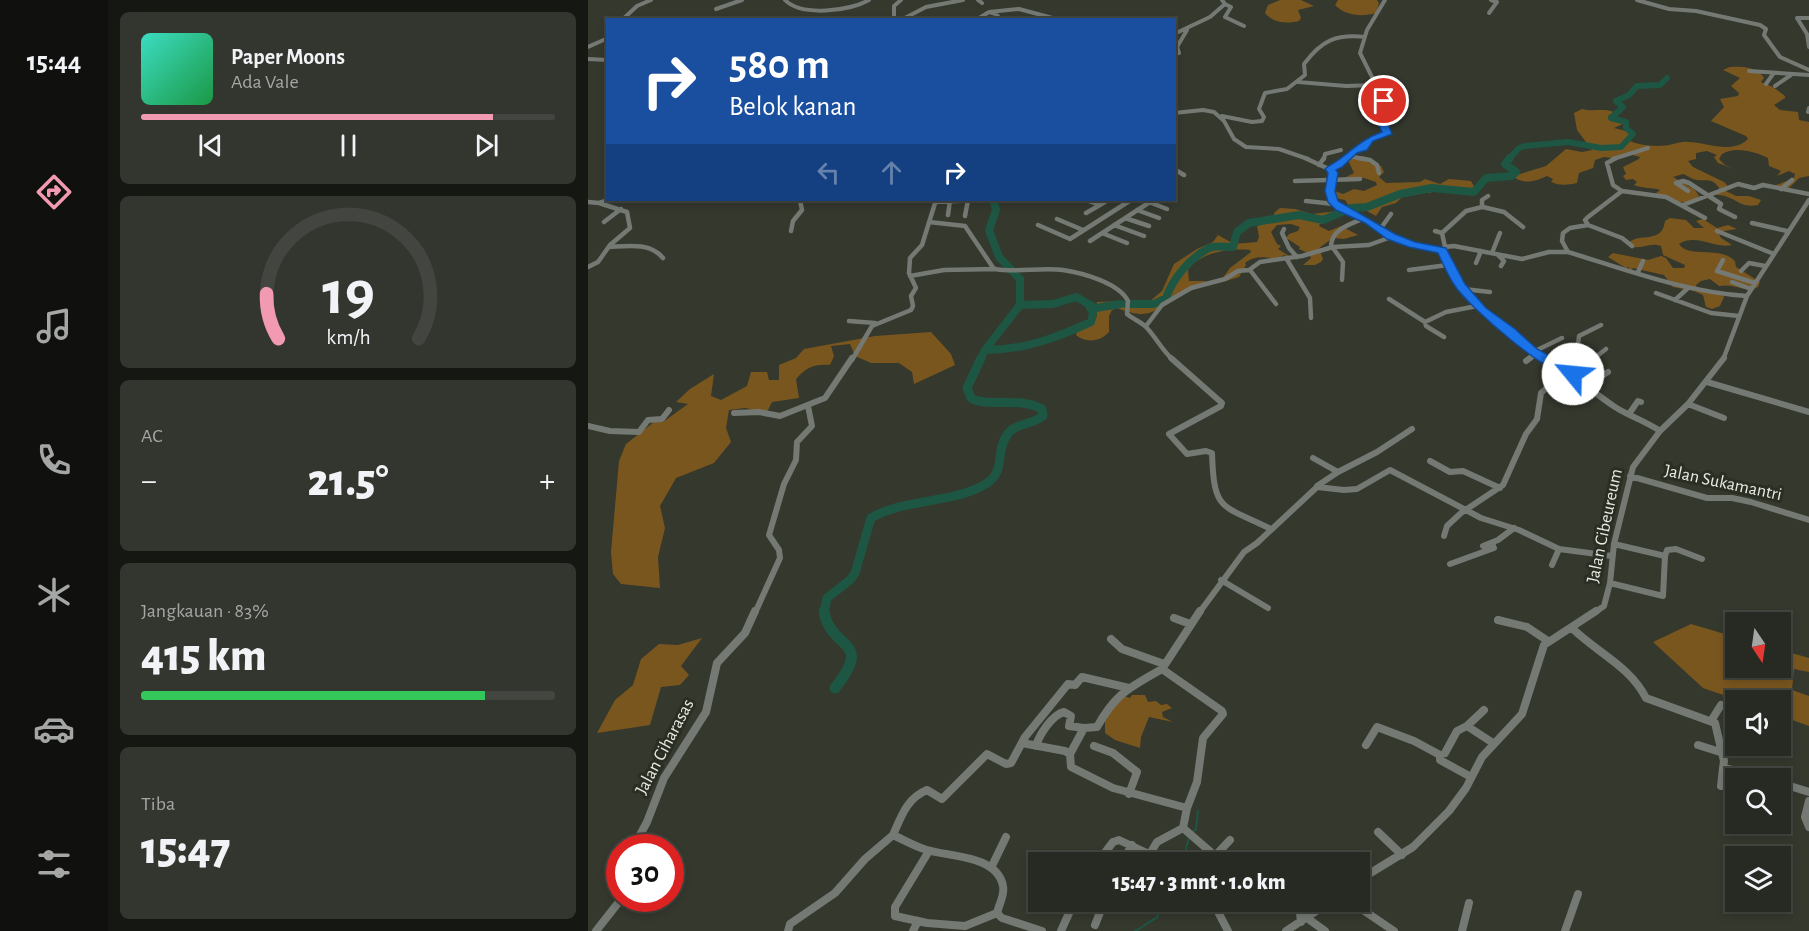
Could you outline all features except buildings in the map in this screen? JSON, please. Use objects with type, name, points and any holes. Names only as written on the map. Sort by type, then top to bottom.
[{"type":"street","points":[[624,18],[637,6],[651,0]]},
{"type":"street","points":[[717,9],[742,0]]},
{"type":"street","points":[[785,0],[801,10],[838,5],[861,5],[869,0]]},
{"type":"street","points":[[894,18],[894,6],[901,0]]},
{"type":"street","points":[[905,18],[926,7],[963,0]]},
{"type":"street","points":[[978,0],[982,3]]},
{"type":"street","points":[[1222,0],[1231,7],[1225,17],[1244,26]]},
{"type":"street","points":[[1330,169],[1339,165],[1347,156],[1364,148],[1370,140],[1388,132],[1381,119],[1385,103],[1360,56],[1367,30],[1375,21],[1378,10],[1386,0]]},
{"type":"street","points":[[1489,13],[1497,2],[1491,0]]},
{"type":"street","points":[[1637,0],[1670,9],[1696,11],[1760,25],[1766,29],[1764,35],[1780,57],[1809,70]]},
{"type":"street","points":[[1176,33],[1187,30],[1220,11],[1225,4]]},
{"type":"street","points":[[979,18],[989,12],[1019,9],[1052,18]]},
{"type":"street","points":[[989,12],[999,18]]},
{"type":"street","points":[[1809,18],[1797,18],[1807,34],[1809,47]]},
{"type":"street","points":[[1176,47],[1187,30]]},
{"type":"street","points":[[1176,113],[1207,110],[1247,122],[1261,122],[1264,117],[1259,109],[1266,91],[1286,90],[1297,82],[1305,75],[1305,62],[1317,49],[1339,36],[1365,37]]},
{"type":"street","points":[[588,47],[606,39]]},
{"type":"street","points":[[588,59],[606,60]]},
{"type":"street","points":[[1749,71],[1809,75]]},
{"type":"street","points":[[1766,84],[1773,74]]},
{"type":"street","points":[[1775,86],[1791,75]]},
{"type":"street","points":[[1297,82],[1342,84],[1354,87],[1375,85]]},
{"type":"street","points":[[1222,116],[1233,138],[1242,145],[1283,150],[1330,169],[1333,173],[1330,194],[1334,204]]},
{"type":"street","points":[[1622,192],[1613,185],[1606,164],[1619,156],[1648,148]]},
{"type":"street","points":[[1319,165],[1324,161],[1325,154],[1341,150]]},
{"type":"street","points":[[1347,156],[1371,160],[1377,165],[1379,173]]},
{"type":"street","points":[[1176,170],[1184,175]]},
{"type":"street","points":[[1295,181],[1308,179],[1333,182],[1360,179]]},
{"type":"street","points":[[1781,189],[1792,180]]},
{"type":"street","points":[[1688,191],[1676,183],[1685,181],[1721,204],[1719,210],[1735,217]]},
{"type":"street","points":[[1683,205],[1738,184],[1753,188],[1763,185],[1809,194]]},
{"type":"street","points":[[1588,225],[1586,220],[1588,217],[1622,192],[1638,191],[1665,197],[1705,218]]},
{"type":"street","points":[[1483,207],[1482,200],[1488,196]]},
{"type":"street","name":"Jalan Cibeureum","points":[[1548,641],[1603,608],[1610,583],[1614,544],[1633,467],[1660,432],[1707,382],[1725,356],[1747,296],[1809,200]]},
{"type":"street","points":[[599,203],[606,201]]},
{"type":"street","points":[[791,231],[793,221],[802,210],[801,201]]},
{"type":"street","points":[[849,321],[871,321],[913,308],[911,296],[916,288],[910,276],[911,255],[922,245],[936,201]]},
{"type":"street","points":[[948,215],[950,201]]},
{"type":"street","points":[[965,216],[968,201]]},
{"type":"street","points":[[1089,201],[1100,205]]},
{"type":"street","points":[[1086,213],[1106,201]]},
{"type":"street","points":[[1038,225],[1070,238],[1129,201]]},
{"type":"street","points":[[1090,241],[1151,201],[1167,209]]},
{"type":"street","points":[[1306,201],[1334,204],[1381,228],[1391,237],[1412,244],[1443,249],[1454,246],[1524,259],[1549,252],[1568,252],[1688,288],[1718,294],[1747,296]]},
{"type":"street","points":[[588,202],[621,209],[628,213],[629,230],[609,247],[598,262],[588,267]]},
{"type":"street","points":[[1442,233],[1466,211],[1483,207],[1504,212],[1523,227]]},
{"type":"street","points":[[604,222],[621,209]]},
{"type":"street","points":[[1137,210],[1159,218]]},
{"type":"street","points":[[1381,228],[1391,214]]},
{"type":"street","points":[[1125,218],[1149,226]]},
{"type":"street","points":[[1057,219],[1083,230]]},
{"type":"street","points":[[1342,280],[1343,262],[1331,240],[1336,231],[1362,219]]},
{"type":"street","points":[[929,222],[955,223],[964,226],[973,235],[989,263],[999,270]]},
{"type":"street","points":[[1752,223],[1787,231]]},
{"type":"street","points":[[1114,225],[1144,236]]},
{"type":"street","points":[[1568,252],[1562,236],[1573,227],[1588,225],[1614,234],[1632,246]]},
{"type":"street","points":[[1573,227],[1585,233]]},
{"type":"street","points":[[1284,230],[1282,233],[1286,243],[1297,257]]},
{"type":"street","points":[[1435,231],[1442,233]]},
{"type":"street","points":[[1717,231],[1774,254]]},
{"type":"street","points":[[1102,233],[1127,243]]},
{"type":"street","points":[[1442,233],[1443,249],[1448,265],[1463,289],[1478,306],[1535,353],[1570,372],[1587,386],[1660,432]]},
{"type":"street","points":[[1495,254],[1497,236],[1500,233]]},
{"type":"street","points":[[1146,326],[1162,305],[1188,289],[1226,279],[1236,272],[1250,270],[1262,261],[1297,257],[1334,247],[1371,244],[1391,237]]},
{"type":"street","points":[[609,247],[651,248],[659,252],[663,258]]},
{"type":"street","points":[[1476,263],[1481,251]]},
{"type":"street","points":[[1495,254],[1504,261],[1501,266]]},
{"type":"street","points":[[1286,258],[1310,298],[1311,318]]},
{"type":"street","points":[[1723,260],[1715,270],[1753,286]]},
{"type":"street","points":[[1638,272],[1643,261]]},
{"type":"street","points":[[1741,272],[1748,263],[1765,267]]},
{"type":"street","points":[[1409,270],[1448,265]]},
{"type":"street","points":[[910,276],[944,270],[1012,272],[1049,270],[1071,272],[1117,287],[1128,303],[1125,311],[1127,314],[1136,322],[1146,326],[1160,348],[1222,403],[1221,406],[1169,434],[1187,454],[1206,451],[1212,453],[1214,493],[1221,504],[1271,529]]},
{"type":"street","points":[[1250,270],[1271,295],[1271,301],[1276,304]]},
{"type":"street","points":[[1732,282],[1753,286]]},
{"type":"street","points":[[1675,300],[1688,288]]},
{"type":"street","points":[[1463,289],[1490,292]]},
{"type":"street","points":[[1656,293],[1711,313],[1739,316]]},
{"type":"street","points":[[1389,299],[1444,337]]},
{"type":"street","points":[[1425,322],[1446,312],[1478,306]]},
{"type":"street","points":[[734,413],[759,412],[774,416],[808,406],[830,394],[871,321]]},
{"type":"street","points":[[1560,366],[1577,353],[1579,336],[1601,325]]},
{"type":"street","points":[[1526,361],[1535,353],[1563,338]]},
{"type":"street","points":[[1444,536],[1447,526],[1500,488],[1507,480],[1526,434],[1537,418],[1541,393],[1606,349]]},
{"type":"street","points":[[1587,386],[1608,372]]},
{"type":"street","points":[[1707,382],[1809,412]]},
{"type":"street","points":[[1629,414],[1638,401],[1641,402]]},
{"type":"street","points":[[1688,404],[1724,418]]},
{"type":"street","name":"Jalan Ciharasas","points":[[641,834],[664,778],[706,712],[717,663],[745,633],[780,558],[779,550],[769,535],[778,501],[796,459],[797,442],[812,426],[808,406]]},
{"type":"street","points":[[588,426],[639,432],[648,420],[662,419],[669,410]]},
{"type":"street","points":[[1036,746],[1040,736],[1062,712],[1071,716],[1069,726],[1097,727],[1107,708],[1130,688],[1163,666],[1221,580],[1244,552],[1317,487],[1338,472],[1377,452],[1412,429]]},
{"type":"street","points":[[1313,458],[1338,472]]},
{"type":"street","points":[[1430,461],[1451,472],[1463,471],[1500,488]]},
{"type":"street","points":[[1317,487],[1355,489],[1366,485],[1384,471],[1390,470],[1489,522],[1514,528],[1559,549],[1612,556]]},
{"type":"street","name":"Jalan Sukamantri","points":[[1630,476],[1707,498],[1732,498],[1752,502],[1809,520]]},
{"type":"street","points":[[1483,546],[1492,543],[1514,528]]},
{"type":"street","points":[[1450,564],[1494,548],[1492,543]]},
{"type":"street","points":[[1614,544],[1665,556]]},
{"type":"street","points":[[1610,583],[1662,597],[1666,550],[1673,548],[1702,559]]},
{"type":"street","points":[[1552,565],[1559,549]]},
{"type":"street","points":[[1221,580],[1268,608]]},
{"type":"street","points":[[1174,618],[1190,624]]},
{"type":"street","points":[[1370,874],[1402,855],[1426,837],[1449,811],[1476,765],[1493,743],[1522,714],[1543,648],[1548,641],[1527,627],[1498,620]]},
{"type":"street","points":[[1572,628],[1583,639],[1619,664],[1640,686],[1646,698],[1716,724],[1720,752],[1724,761],[1721,786]]},
{"type":"street","points":[[1111,639],[1122,649],[1163,666],[1223,714],[1203,738],[1197,782],[1187,808],[1183,828]]},
{"type":"street","points":[[788,931],[790,924],[834,893],[865,859],[893,835],[909,801],[917,793],[927,790],[942,799],[984,755],[990,755],[1006,764],[1011,764],[1022,743],[1050,711],[1057,700],[1054,699],[1068,684],[1075,686],[1080,677],[1130,688]]},
{"type":"street","points":[[1711,721],[1721,705]]},
{"type":"street","points":[[1445,753],[1457,731],[1467,726],[1484,710]]},
{"type":"street","points":[[1467,726],[1493,743]]},
{"type":"street","points":[[1366,745],[1377,727],[1414,741],[1440,755],[1440,760],[1471,777]]},
{"type":"street","points":[[1084,728],[1070,754],[1071,767],[1098,784],[1187,808]]},
{"type":"street","points":[[1022,743],[1056,748],[1070,754]]},
{"type":"street","points":[[1698,745],[1720,752]]},
{"type":"street","points":[[1094,746],[1113,753],[1137,772],[1129,794]]},
{"type":"street","points":[[1791,786],[1809,792]]},
{"type":"street","points":[[1809,801],[1805,819],[1809,827]]},
{"type":"street","points":[[1151,852],[1157,842],[1183,828]]},
{"type":"street","points":[[1183,828],[1208,852]]},
{"type":"street","points":[[1378,832],[1402,855]]},
{"type":"street","points":[[893,835],[929,851],[984,863],[991,868],[1002,882],[1005,892],[997,913]]},
{"type":"street","points":[[991,868],[1006,837]]},
{"type":"street","points":[[1107,852],[1117,840],[1132,845],[1140,852]]},
{"type":"street","points":[[1221,852],[1230,840]]},
{"type":"street","points":[[1128,852],[1132,845]]},
{"type":"street","points":[[929,851],[893,912],[895,916],[951,926],[970,925],[985,915],[997,913]]},
{"type":"street","points":[[1565,931],[1578,894]]},
{"type":"street","points":[[1462,931],[1469,903]]},
{"type":"street","points":[[596,931],[611,912]]},
{"type":"street","points":[[1061,931],[1070,912]]},
{"type":"street","points":[[1095,925],[1099,912]]},
{"type":"street","points":[[1218,912],[1228,931]]},
{"type":"street","points":[[1300,912],[1304,920],[1325,931]]},
{"type":"street","points":[[1286,931],[1316,912]]},
{"type":"street","points":[[1366,912],[1394,931]]},
{"type":"street","points":[[997,913],[1002,918],[1042,931]]},
{"type":"street","points":[[914,931],[918,921]]},
{"type":"shaded area","points":[[1280,0],[1301,0],[1314,6],[1298,10],[1301,18],[1299,21],[1280,22],[1265,13],[1268,5]]},
{"type":"shaded area","points":[[1338,0],[1377,0],[1379,3],[1376,13],[1359,15],[1339,9],[1335,5]]},
{"type":"shaded area","points":[[1730,67],[1754,69],[1764,78],[1761,82],[1785,96],[1774,105],[1780,110],[1798,112],[1799,120],[1809,122],[1809,176],[1799,178],[1789,188],[1774,186],[1794,178],[1795,174],[1789,171],[1777,176],[1781,171],[1769,166],[1768,158],[1757,153],[1732,150],[1722,154],[1719,159],[1725,165],[1737,170],[1718,163],[1714,157],[1717,155],[1707,151],[1696,153],[1696,159],[1688,161],[1693,167],[1724,182],[1727,185],[1726,191],[1736,196],[1749,196],[1761,200],[1758,205],[1741,204],[1728,197],[1717,195],[1720,190],[1712,181],[1695,180],[1683,174],[1673,177],[1695,190],[1699,196],[1694,200],[1683,202],[1655,194],[1660,190],[1634,185],[1637,182],[1633,179],[1626,180],[1623,176],[1626,174],[1623,167],[1640,157],[1625,153],[1619,159],[1604,157],[1595,160],[1593,168],[1579,173],[1577,183],[1558,184],[1551,182],[1553,179],[1547,176],[1526,182],[1514,177],[1546,166],[1566,149],[1582,152],[1592,150],[1577,130],[1574,113],[1582,109],[1614,112],[1608,116],[1609,119],[1625,123],[1614,128],[1630,132],[1627,139],[1641,145],[1664,146],[1685,142],[1727,147],[1742,144],[1748,139],[1746,136],[1711,121],[1724,107],[1720,99],[1738,96],[1739,93],[1731,86],[1740,78],[1723,70]]},
{"type":"shaded area","points":[[1350,156],[1381,166],[1384,172],[1379,177],[1386,183],[1420,182],[1425,179],[1440,184],[1449,179],[1471,181],[1476,190],[1460,194],[1435,190],[1430,193],[1406,193],[1396,203],[1382,207],[1376,216],[1365,210],[1351,209],[1345,200],[1331,196],[1335,194],[1329,194],[1335,191],[1343,194],[1354,189],[1364,191],[1377,185],[1376,182],[1364,178],[1344,178],[1354,173],[1348,160]]},
{"type":"shaded area","points":[[1280,208],[1312,214],[1338,211],[1340,212],[1335,218],[1319,226],[1329,231],[1341,226],[1358,235],[1344,239],[1333,238],[1319,248],[1323,259],[1321,262],[1315,265],[1303,265],[1311,258],[1308,253],[1286,238],[1289,234],[1298,231],[1300,227],[1291,224],[1277,225],[1271,232],[1277,244],[1281,246],[1278,249],[1292,258],[1284,255],[1277,259],[1264,257],[1253,259],[1245,263],[1239,277],[1226,281],[1222,279],[1230,268],[1251,252],[1250,250],[1234,250],[1216,252],[1200,259],[1188,270],[1189,281],[1207,283],[1157,310],[1144,314],[1117,308],[1112,310],[1109,316],[1109,332],[1102,338],[1085,340],[1076,335],[1077,332],[1094,322],[1097,316],[1095,310],[1097,302],[1127,301],[1125,304],[1136,307],[1153,304],[1150,301],[1162,291],[1174,264],[1213,242],[1218,235],[1234,244],[1257,242],[1259,237],[1257,226],[1271,220]]},
{"type":"shaded area","points":[[1670,218],[1686,220],[1694,228],[1704,228],[1696,221],[1703,219],[1717,228],[1728,225],[1737,229],[1718,232],[1721,238],[1732,245],[1725,246],[1692,240],[1679,244],[1690,251],[1728,256],[1735,261],[1736,267],[1760,282],[1758,287],[1745,289],[1719,286],[1710,279],[1701,281],[1696,285],[1697,288],[1722,294],[1724,297],[1720,306],[1712,309],[1706,307],[1703,295],[1673,287],[1664,275],[1633,268],[1631,270],[1608,257],[1613,253],[1648,260],[1661,256],[1666,258],[1673,268],[1684,268],[1685,265],[1663,255],[1661,246],[1632,247],[1628,243],[1638,238],[1655,236],[1660,233],[1665,221]]},
{"type":"shaded area","points":[[931,332],[951,354],[955,365],[914,384],[912,372],[899,363],[871,363],[855,356],[850,344],[831,346],[834,356],[830,365],[811,367],[796,379],[799,398],[772,402],[767,412],[745,408],[729,410],[726,428],[731,442],[714,463],[676,478],[660,506],[665,528],[658,557],[660,588],[621,584],[613,574],[611,552],[619,461],[626,444],[654,422],[663,422],[688,404],[676,402],[690,389],[714,374],[711,396],[721,400],[747,386],[751,372],[767,372],[769,380],[779,380],[779,365],[796,358],[804,349],[875,336]]},
{"type":"shaded area","points":[[1691,624],[1725,634],[1725,678],[1791,678],[1791,653],[1809,658],[1809,672],[1794,669],[1792,690],[1809,696],[1809,726],[1791,720],[1791,690],[1725,690],[1725,696],[1703,688],[1653,642]]},
{"type":"shaded area","points":[[702,638],[681,666],[689,675],[680,685],[661,687],[650,725],[597,733],[615,700],[633,685],[641,659],[659,644],[678,645]]},
{"type":"shaded area","points":[[1121,695],[1130,698],[1132,695],[1145,695],[1148,702],[1156,701],[1161,705],[1167,704],[1172,708],[1162,712],[1163,717],[1173,722],[1149,717],[1141,737],[1140,748],[1115,740],[1105,733],[1105,716]]},
{"type":"waterway","points":[[1509,159],[1519,148],[1525,146],[1568,142],[1601,148],[1621,147],[1633,134],[1626,128],[1626,122],[1611,118],[1623,107],[1616,101],[1629,95],[1637,86],[1660,85],[1667,78]]},
{"type":"waterway","points":[[1126,304],[1154,304],[1166,298],[1173,283],[1189,263],[1211,247],[1233,247],[1237,232],[1249,223],[1299,215],[1323,220],[1351,208],[1367,207],[1400,194],[1432,188],[1474,192],[1486,178],[1512,176],[1516,172],[1505,164],[1510,158]]},
{"type":"waterway","points":[[993,201],[996,210],[989,230],[999,257],[1020,279],[1020,305]]},
{"type":"waterway","points":[[1020,305],[1053,304],[1076,297],[1096,308],[1120,304]]},
{"type":"waterway","points":[[985,350],[1013,348],[1040,342],[1091,322],[1093,313],[1088,304]]},
{"type":"waterway","points":[[985,350],[1020,305]]},
{"type":"waterway","points":[[981,358],[985,350]]},
{"type":"waterway","points":[[824,612],[827,598],[850,580],[855,573],[871,518],[883,512],[955,496],[982,486],[995,475],[1003,442],[1010,431],[1043,416],[1042,409],[1033,405],[986,402],[971,398],[967,388],[981,358]]},
{"type":"waterway","points":[[824,612],[828,624],[851,652],[851,660],[846,672],[835,688]]},
{"type":"waterway","points":[[1192,832],[1196,829],[1198,811]]},
{"type":"waterway","points":[[1185,852],[1189,838]]},
{"type":"waterway","points":[[1135,931],[1157,918],[1158,912]]},
{"type":"route","points":[[1384,101],[1381,121],[1387,134],[1368,141],[1364,148],[1354,151],[1339,165],[1330,169],[1333,173],[1330,191],[1333,202],[1340,208],[1383,230],[1391,237],[1406,243],[1442,250],[1460,285],[1482,311],[1515,335],[1533,352],[1573,374]]}]
